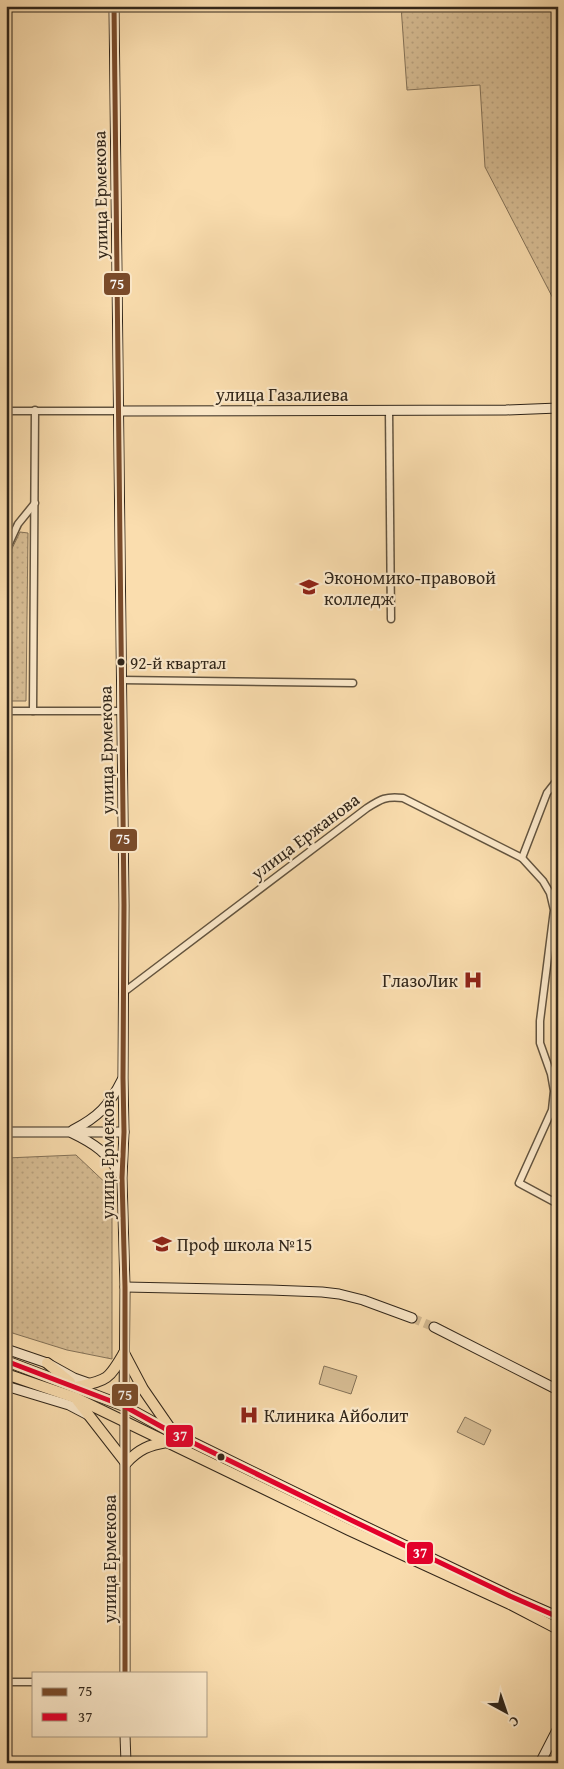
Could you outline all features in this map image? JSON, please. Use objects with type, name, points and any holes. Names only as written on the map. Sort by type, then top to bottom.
[{"type":"main road","name":"улица Ермекова","points":[[114,6],[124,992],[124,1132],[122,1178],[125,1287],[125,1672]]},
{"type":"main road","name":"улица Газалиева","points":[[118,411],[506,410],[558,408]]},
{"type":"main road","points":[[70,1132],[93,1120],[113,1097],[123,1078]]},
{"type":"main road","points":[[6,1132],[124,1132]]},
{"type":"main road","points":[[70,1132],[90,1142],[113,1161],[122,1178]]},
{"type":"main road","points":[[125,1287],[322,1292],[363,1300],[412,1318]]},
{"type":"main road","points":[[434,1327],[558,1390]]},
{"type":"main road","points":[[6,1349],[47,1363],[74,1378],[91,1384]]},
{"type":"main road","points":[[76,1387],[106,1379],[116,1368],[124,1353]]},
{"type":"main road","points":[[124,1353],[171,1438]]},
{"type":"main road","points":[[6,1361],[124,1406],[171,1438]]},
{"type":"main road","points":[[47,1363],[76,1387]]},
{"type":"main road","points":[[6,1374],[88,1415]]},
{"type":"main road","points":[[6,1386],[76,1398],[125,1422],[171,1438],[558,1629]]},
{"type":"main road","points":[[76,1398],[126,1463],[134,1454],[151,1444],[171,1438]]},
{"type":"main road","points":[[351,1526],[558,1617]]},
{"type":"main road","points":[[540,1763],[558,1728]]},
{"type":"main road","points":[[125,1736],[126,1763]]},
{"type":"street","points":[[33,711],[35,410]]},
{"type":"street","points":[[389,410],[392,619]]},
{"type":"street","name":"улица Газалиева","points":[[6,411],[118,411]]},
{"type":"street","points":[[6,550],[18,524],[35,503]]},
{"type":"street","points":[[121,680],[353,683]]},
{"type":"street","points":[[6,710],[121,711]]},
{"type":"street","points":[[522,858],[547,793],[558,779]]},
{"type":"street","name":"улица Ержанова","points":[[124,992],[380,799],[391,796],[403,798],[522,858],[543,881],[550,893],[554,910],[540,1021],[540,1043],[551,1074],[554,1091],[552,1110],[519,1182],[558,1204]]},
{"type":"street","points":[[6,1682],[32,1682]]},
{"type":"shaded area","points":[[401,6],[558,6],[558,308],[485,167],[480,85],[407,90]]},
{"type":"shaded area","points":[[20,532],[28,533],[26,701],[6,701],[6,561]]},
{"type":"shaded area","points":[[76,1155],[112,1189],[112,1359],[67,1350],[6,1331],[6,1158]]},
{"type":"shaded area","points":[[324,1366],[357,1376],[351,1394],[319,1384]]},
{"type":"shaded area","points":[[465,1417],[491,1430],[484,1445],[457,1432]]},
{"type":"tunnel","points":[[412,1318],[434,1327]]},
{"type":"transit line","name":"75","points":[[114,6],[124,905],[124,1132],[122,1178],[125,1287],[125,1672]]},
{"type":"transit line","name":"37","points":[[6,1361],[124,1406],[173,1433],[353,1521],[558,1617]]},
{"type":"place","name":"Экономико-правовой колледж","points":[[309,587]]},
{"type":"place","name":"92-й квартал","points":[[121,662]]},
{"type":"place","name":"ГлазоЛик","points":[[473,980]]},
{"type":"place","name":"Проф школа №15","points":[[162,1244]]},
{"type":"place","name":"Клиника Айболит","points":[[249,1415]]}]
